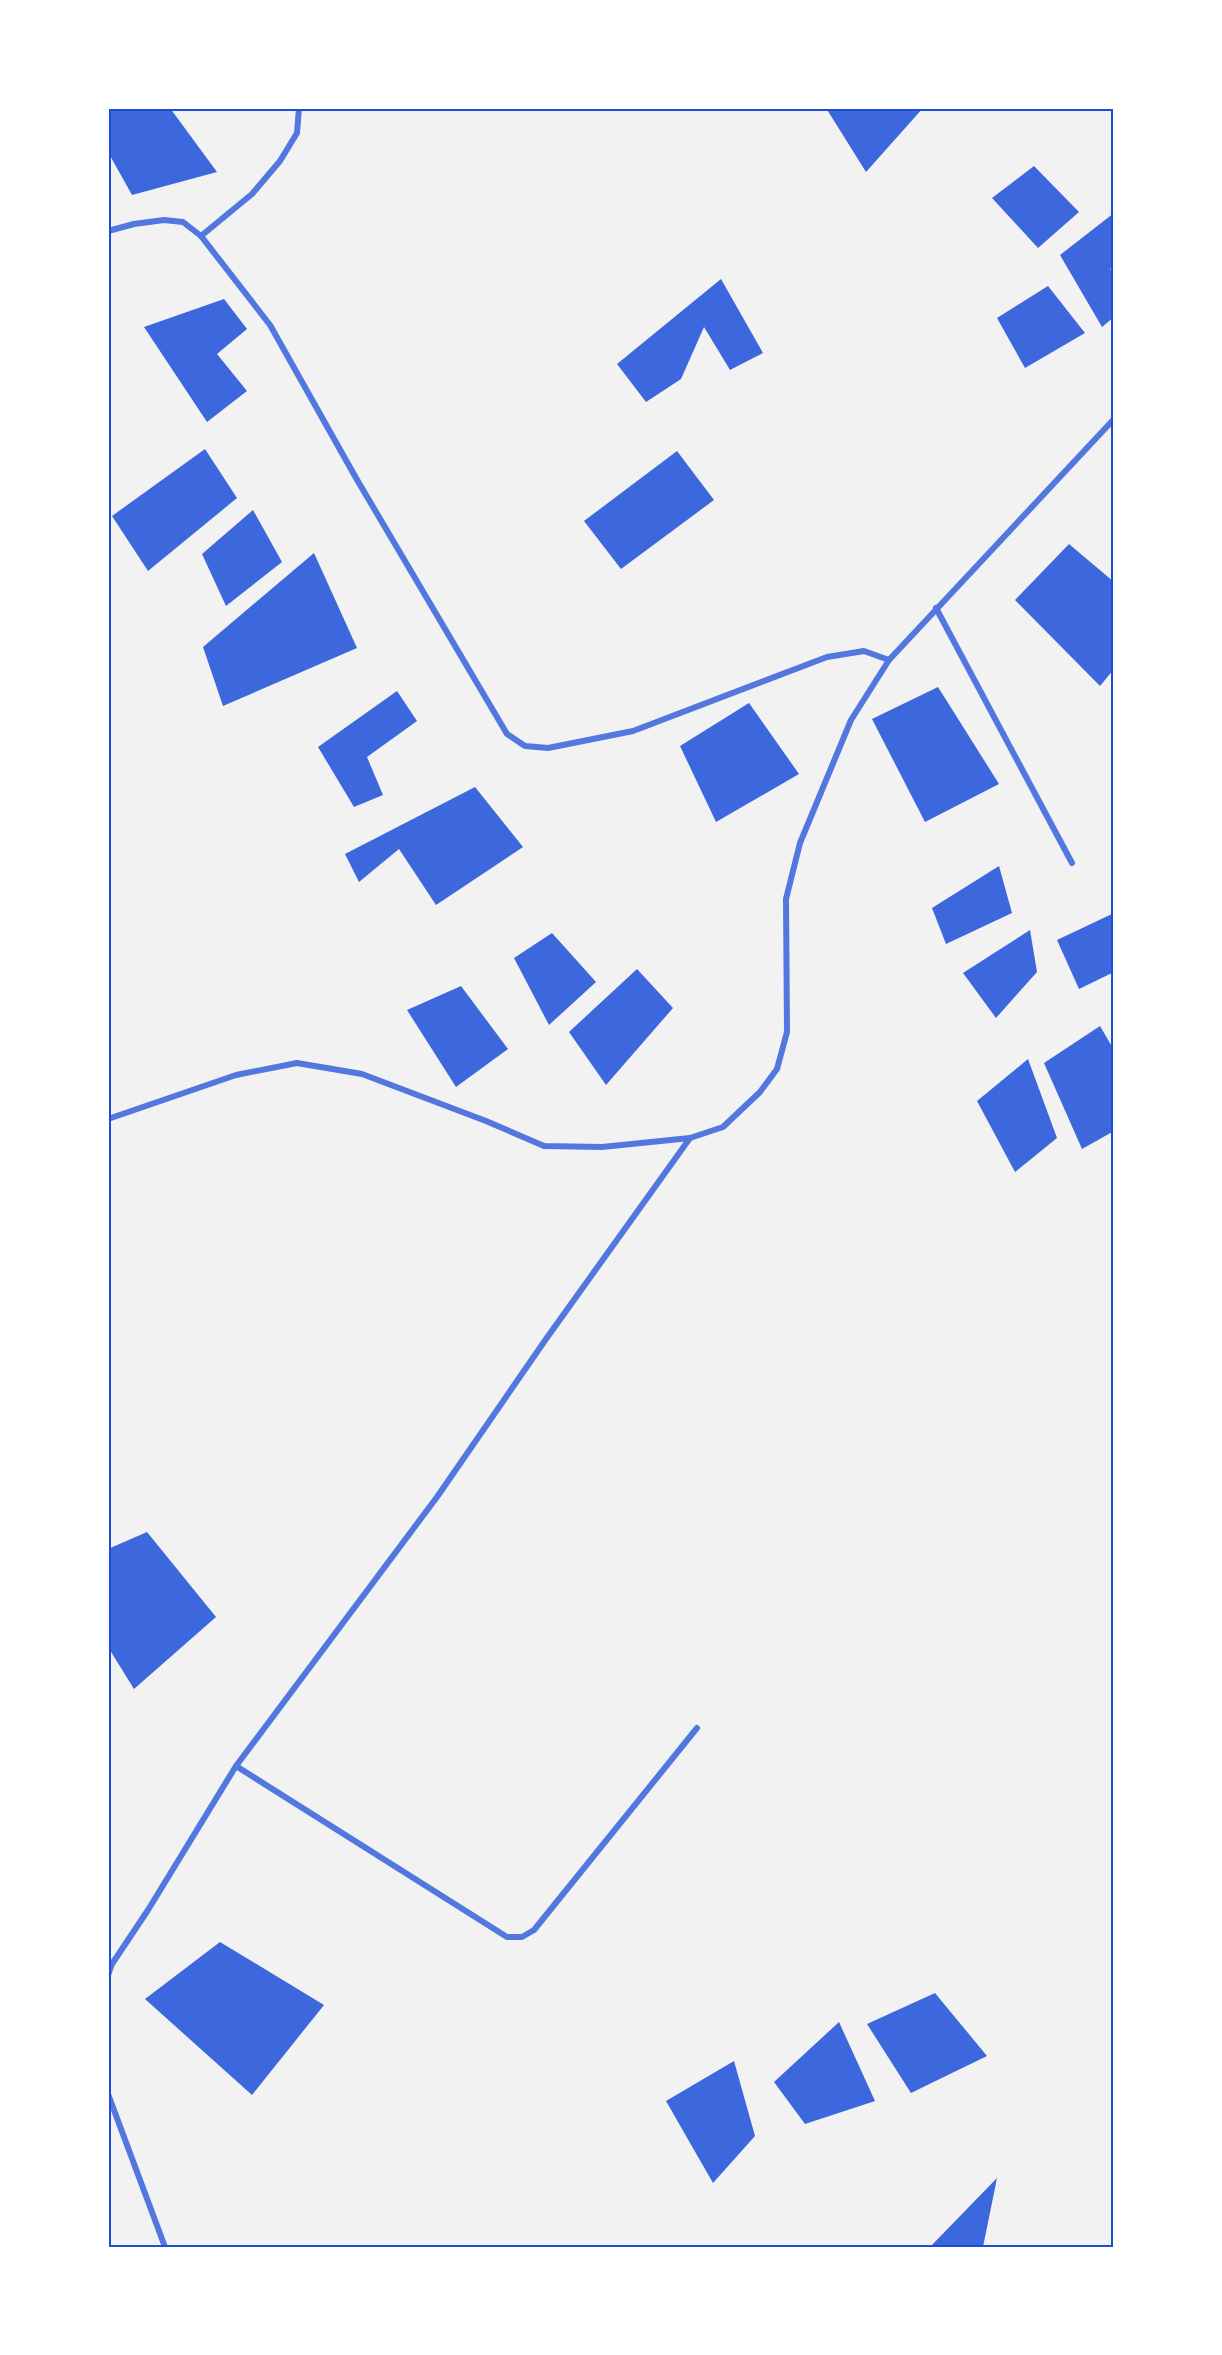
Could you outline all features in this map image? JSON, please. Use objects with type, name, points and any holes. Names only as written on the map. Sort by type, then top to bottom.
[{"type":"street","points":[[201,236],[252,194],[280,161],[297,133],[299,108]]},
{"type":"street","points":[[108,231],[134,224],[164,220],[183,222],[201,236],[270,325],[356,478],[507,734],[525,747],[548,748],[633,731],[827,657],[864,651],[890,660]]},
{"type":"street","points":[[108,1119],[236,1075],[297,1062],[362,1074],[486,1121],[544,1146],[602,1147],[690,1138],[723,1127],[760,1092],[777,1069],[787,1032],[786,899],[800,843],[851,720],[890,660],[1114,419]]},
{"type":"street","points":[[936,608],[1072,863]]},
{"type":"street","points":[[108,1975],[111,1964],[148,1910],[236,1766],[437,1497],[546,1339],[690,1138]]},
{"type":"street","points":[[236,1766],[507,1937],[522,1937],[534,1930],[697,1728]]},
{"type":"street","points":[[108,2094],[165,2247]]},
{"type":"building","points":[[108,108],[170,108],[217,172],[132,195],[108,152]]},
{"type":"building","points":[[826,108],[923,108],[866,172]]},
{"type":"building","points":[[1034,166],[1079,212],[1038,248],[992,198]]},
{"type":"building","points":[[1114,213],[1114,266],[1110,269],[1114,274],[1114,317],[1102,327],[1060,255]]},
{"type":"building","points":[[721,279],[763,353],[730,370],[704,327],[681,379],[646,402],[617,364]]},
{"type":"building","points":[[1048,286],[1085,333],[1025,368],[997,318]]},
{"type":"building","points":[[224,299],[247,329],[217,354],[247,391],[207,422],[144,327]]},
{"type":"building","points":[[205,449],[237,498],[148,571],[112,516]]},
{"type":"building","points":[[677,451],[714,500],[621,569],[584,521]]},
{"type":"building","points":[[253,510],[282,562],[226,606],[202,554]]},
{"type":"building","points":[[1069,544],[1114,582],[1114,669],[1100,686],[1015,600]]},
{"type":"building","points":[[314,553],[357,648],[223,706],[203,647]]},
{"type":"building","points":[[938,687],[999,784],[925,822],[872,719]]},
{"type":"building","points":[[397,691],[417,721],[367,757],[383,795],[354,807],[318,747]]},
{"type":"building","points":[[749,703],[799,774],[716,822],[680,746]]},
{"type":"building","points":[[475,787],[523,847],[436,905],[399,849],[359,882],[345,854]]},
{"type":"building","points":[[999,866],[1012,913],[946,944],[932,908]]},
{"type":"building","points":[[1114,913],[1114,972],[1079,989],[1057,940]]},
{"type":"building","points":[[1030,930],[1037,972],[996,1018],[963,973]]},
{"type":"building","points":[[552,933],[596,982],[549,1025],[514,958]]},
{"type":"building","points":[[637,969],[673,1008],[606,1085],[569,1032]]},
{"type":"building","points":[[461,986],[508,1049],[456,1087],[407,1010]]},
{"type":"building","points":[[1100,1026],[1114,1050],[1114,1131],[1082,1149],[1044,1063]]},
{"type":"building","points":[[1028,1059],[1057,1138],[1015,1172],[977,1101]]},
{"type":"building","points":[[147,1532],[216,1617],[134,1689],[108,1647],[108,1549]]},
{"type":"building","points":[[220,1942],[324,2005],[252,2095],[145,1999]]},
{"type":"building","points":[[935,1993],[987,2056],[911,2093],[867,2024]]},
{"type":"building","points":[[839,2022],[875,2101],[805,2124],[774,2082]]},
{"type":"building","points":[[734,2061],[755,2136],[713,2183],[666,2101]]},
{"type":"building","points":[[997,2178],[983,2247],[930,2247]]}]
